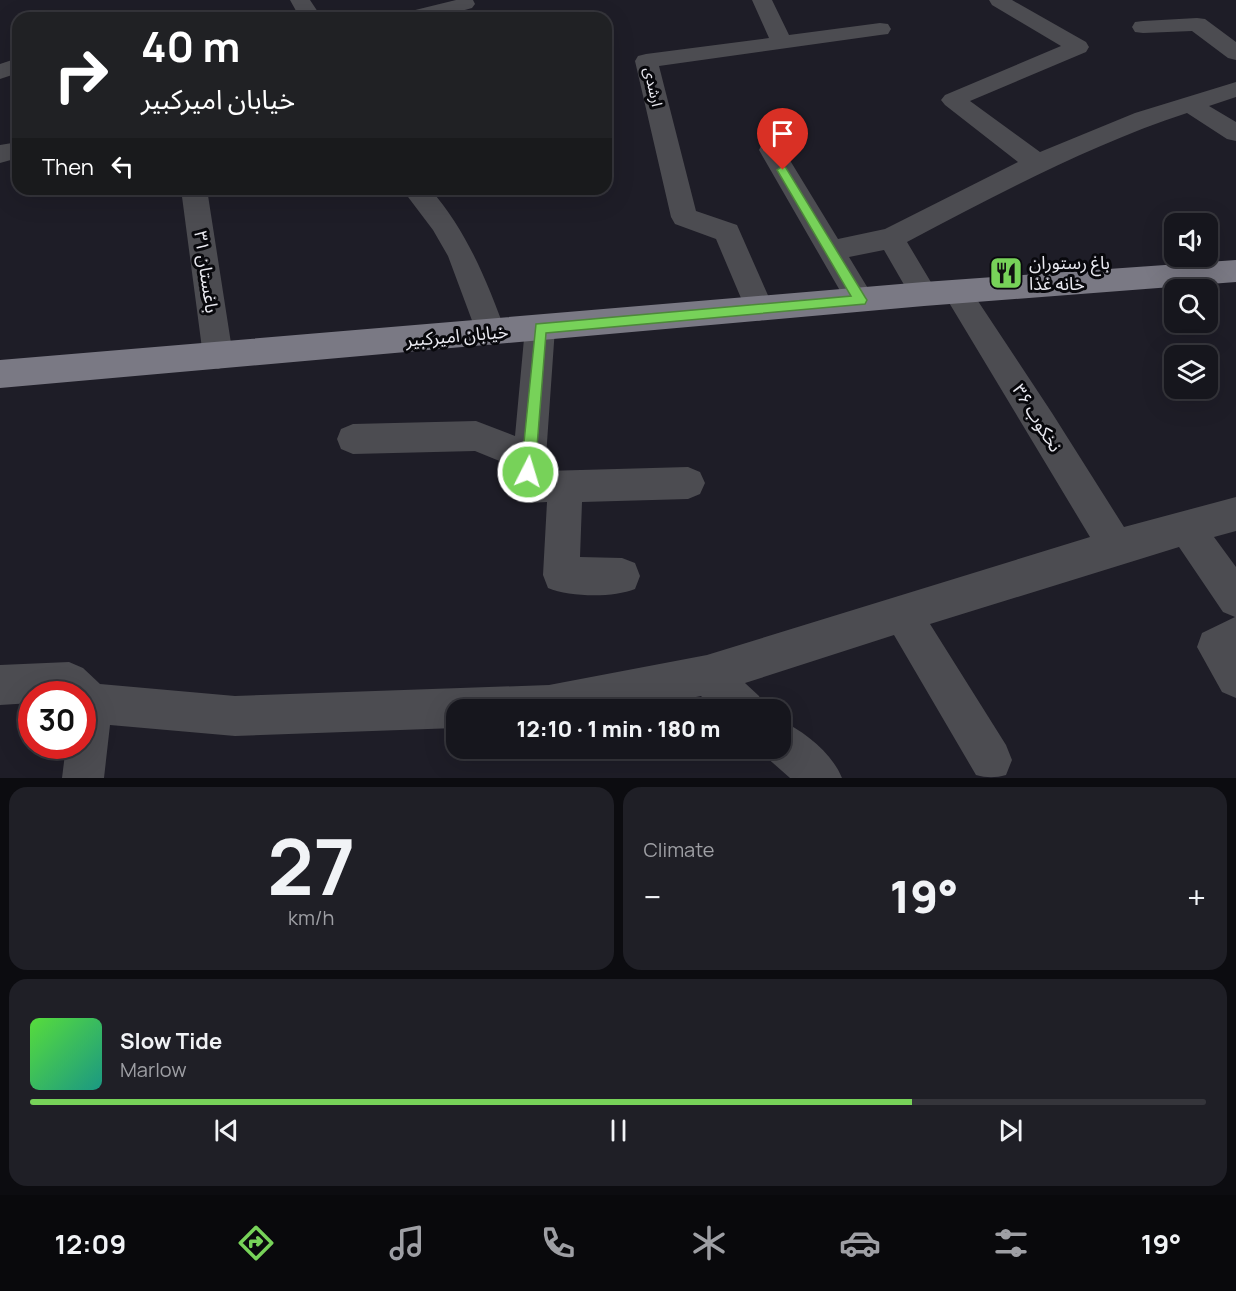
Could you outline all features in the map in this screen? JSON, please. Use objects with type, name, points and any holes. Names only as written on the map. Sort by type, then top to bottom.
[{"type":"main road","name":"خیابان امیرکبیر","points":[[0,374],[956,291],[1236,271]]},
{"type":"street","points":[[762,0],[782,42]]},
{"type":"street","points":[[999,1],[1078,47],[953,100],[1037,163]]},
{"type":"street","points":[[434,12],[465,4]]},
{"type":"street","points":[[1143,27],[1197,24],[1236,53]]},
{"type":"street","name":"ارشدی","points":[[759,309],[726,232],[684,217],[646,61],[880,29]]},
{"type":"street","points":[[831,251],[891,238],[1037,163],[1143,119],[1236,89]]},
{"type":"street","points":[[1188,104],[1236,133]]},
{"type":"street","points":[[771,150],[860,300]]},
{"type":"street","name":"باغستان ۳۱","points":[[195,195],[218,356]]},
{"type":"street","points":[[426,195],[461,252],[491,333]]},
{"type":"street","points":[[891,238],[924,294]]},
{"type":"street","name":"نخکوب ۳۶","points":[[956,291],[1041,423],[1116,547]]},
{"type":"street","points":[[528,472],[540,328]]},
{"type":"street","points":[[353,439],[476,436],[528,472],[565,486],[688,483]]},
{"type":"street","points":[[565,486],[561,575],[622,576]]},
{"type":"street","points":[[96,703],[235,716],[549,705],[707,675],[1116,547],[1236,514]]},
{"type":"street","points":[[1187,528],[1236,599]]},
{"type":"street","points":[[903,614],[991,760]]},
{"type":"street","points":[[1236,636],[1216,647],[1236,678]]},
{"type":"street","points":[[707,675],[733,699]]},
{"type":"street","points":[[0,685],[18,684]]},
{"type":"street","points":[[791,751],[820,778]]},
{"type":"street","points":[[83,778],[85,759]]},
{"type":"place","name":"باغ رستوران خانه غذا","points":[[1006,273]]},
{"type":"route","points":[[528,472],[540,328],[860,300],[783,170]]}]
